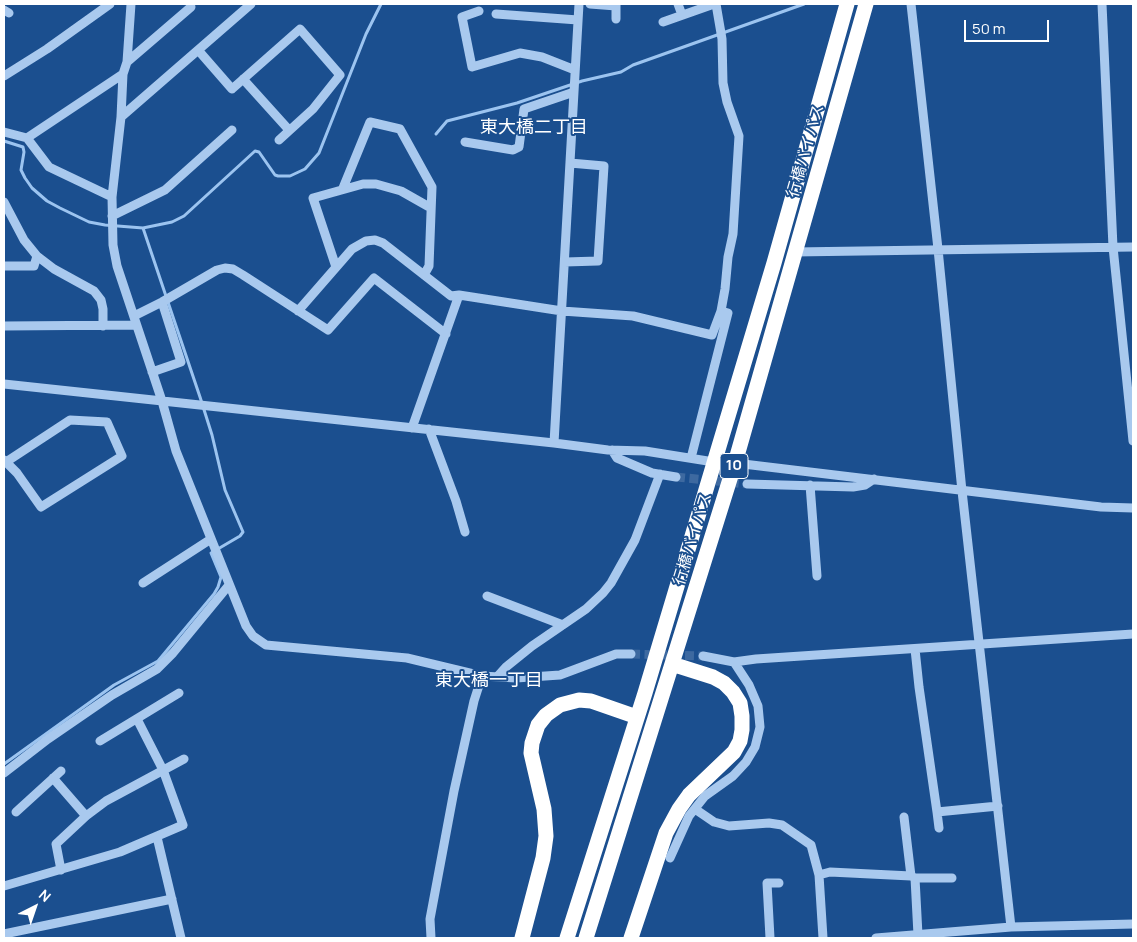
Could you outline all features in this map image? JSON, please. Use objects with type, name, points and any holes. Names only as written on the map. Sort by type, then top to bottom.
[{"type":"highway","name":"行橋バイパス","points":[[569,931],[637,717],[774,263],[847,4]]},
{"type":"highway","name":"行橋バイパス","points":[[588,932],[735,462],[866,4]]},
{"type":"highway","points":[[631,938],[666,833],[679,808],[689,795],[734,752],[740,741],[742,730],[740,703],[724,683],[713,677],[672,664]]},
{"type":"highway","points":[[522,938],[544,858],[546,836],[544,809],[531,753],[538,725],[546,715],[560,705],[579,700],[591,701],[637,717]]},
{"type":"street","points":[[4,76],[47,49],[110,4]]},
{"type":"street","points":[[132,4],[127,62],[123,74],[121,117],[112,197],[113,245],[117,266],[162,401],[176,451],[246,626],[253,636],[266,646],[407,658],[482,676],[516,678],[560,675],[616,654],[631,654]]},
{"type":"street","points":[[121,117],[251,4]]},
{"type":"street","points":[[554,443],[578,4]]},
{"type":"street","points":[[590,4],[616,5],[616,19]]},
{"type":"street","points":[[678,4],[682,15]]},
{"type":"street","points":[[298,312],[336,267],[359,244],[375,240],[383,243],[451,296],[459,295],[562,311],[633,316],[712,334],[721,311],[733,234],[739,136],[727,102],[722,40],[715,4],[663,22]]},
{"type":"street","points":[[911,4],[962,491],[1011,927]]},
{"type":"street","points":[[1102,4],[1113,247],[1133,441]]},
{"type":"street","points":[[127,62],[191,8]]},
{"type":"street","points":[[479,11],[462,17],[472,66],[520,53],[542,57],[575,70]]},
{"type":"street","points":[[496,14],[578,20]]},
{"type":"street","points":[[198,50],[232,89],[300,30],[340,75],[313,109],[279,140]]},
{"type":"street","points":[[27,138],[123,74]]},
{"type":"street","points":[[243,79],[289,130]]},
{"type":"street","points":[[465,142],[513,150],[519,147],[524,109],[574,92]]},
{"type":"street","points":[[343,188],[370,122],[400,129],[432,186],[429,266],[424,275]]},
{"type":"street","points":[[112,216],[165,190],[232,130]]},
{"type":"street","points":[[4,132],[27,138],[49,167],[112,197]]},
{"type":"street","points":[[565,262],[598,261],[604,166],[570,162]]},
{"type":"street","points":[[336,267],[314,198],[343,188],[363,184],[388,186],[431,208]]},
{"type":"street","points":[[4,202],[24,240],[37,256],[54,269],[94,291],[101,300],[103,326]]},
{"type":"street","points":[[794,252],[1133,247]]},
{"type":"street","points":[[4,266],[34,266],[37,256]]},
{"type":"street","points":[[134,316],[217,270],[225,268],[233,269],[243,275],[328,330],[374,278],[446,334]]},
{"type":"street","points":[[412,428],[459,295]]},
{"type":"street","points":[[152,372],[181,362],[162,302]]},
{"type":"street","points":[[691,458],[728,313],[721,311]]},
{"type":"street","points":[[4,326],[136,326]]},
{"type":"street","points":[[4,384],[612,450],[645,451],[714,462],[735,462],[962,491],[1101,507],[1133,508]]},
{"type":"street","points":[[70,420],[107,422],[122,456],[41,508],[17,474],[5,461],[70,420]]},
{"type":"street","points":[[429,429],[456,501],[465,532]]},
{"type":"street","points":[[612,450],[617,458],[652,473],[676,477]]},
{"type":"street","points":[[497,677],[519,656],[595,601],[611,583],[635,540],[660,474]]},
{"type":"street","points":[[747,484],[853,487],[865,485],[874,479]]},
{"type":"street","points":[[810,485],[817,576]]},
{"type":"street","points":[[143,583],[211,539]]},
{"type":"street","points":[[4,773],[56,733],[112,695],[158,669],[229,585]]},
{"type":"street","points":[[488,596],[563,625]]},
{"type":"street","points":[[703,656],[734,662],[766,658],[1133,634]]},
{"type":"street","points":[[915,649],[940,828]]},
{"type":"street","points":[[670,858],[682,831],[695,809],[705,796],[733,776],[746,762],[755,747],[760,727],[758,706],[749,685],[734,662]]},
{"type":"street","points":[[431,938],[430,919],[454,791],[474,701],[482,676]]},
{"type":"street","points":[[100,741],[179,693]]},
{"type":"street","points":[[4,886],[120,852],[183,825],[163,770],[138,719]]},
{"type":"street","points":[[61,870],[56,844],[86,816],[106,801],[184,759]]},
{"type":"street","points":[[16,812],[61,770]]},
{"type":"street","points":[[53,778],[86,816]]},
{"type":"street","points":[[937,812],[998,806]]},
{"type":"street","points":[[695,809],[714,822],[729,826],[769,823],[782,825],[811,845],[819,875],[823,938]]},
{"type":"street","points":[[904,817],[913,877],[918,935]]},
{"type":"street","points":[[157,837],[181,938]]},
{"type":"street","points":[[819,875],[830,872],[952,878]]},
{"type":"street","points":[[770,938],[767,883],[779,883]]},
{"type":"street","points":[[4,934],[172,899]]},
{"type":"street","points":[[876,938],[1011,927],[1133,924]]},
{"type":"waterway","points":[[4,141],[23,147],[21,170],[32,188],[47,201],[89,222],[143,228],[172,222],[184,216],[255,151],[259,152],[275,175],[290,176],[305,169],[319,153],[366,34],[381,4]]},
{"type":"waterway","points":[[436,134],[447,121],[517,103],[582,81],[621,72],[633,65],[804,4]]},
{"type":"waterway","points":[[4,764],[114,685],[158,661],[218,587],[221,577],[211,553],[240,536],[243,532],[225,490],[212,435],[143,228]]},
{"type":"tunnel","points":[[676,477],[747,484]]},
{"type":"tunnel","points":[[631,654],[703,656]]},
{"type":"district","name":"東大橋二丁目","points":[[534,128]]},
{"type":"district","name":"東大橋一丁目","points":[[489,681]]}]
